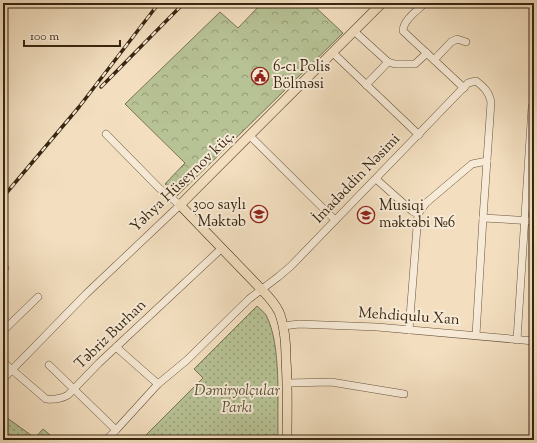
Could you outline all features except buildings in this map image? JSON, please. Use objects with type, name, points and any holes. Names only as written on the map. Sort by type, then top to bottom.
[{"type":"main road","name":"Yəhya Hüseynov küç.","points":[[180,205],[382,3]]},
{"type":"main road","points":[[180,205],[262,290],[272,301],[278,312],[283,326],[286,342],[288,383],[287,440]]},
{"type":"street","points":[[425,3],[408,20],[403,27],[403,31],[434,60],[466,85],[476,81],[483,86],[489,93],[491,102],[476,335]]},
{"type":"street","points":[[354,31],[388,62],[395,64],[414,64],[426,53]]},
{"type":"street","points":[[434,60],[451,42],[457,39],[466,42]]},
{"type":"street","points":[[333,53],[418,135]]},
{"type":"street","points":[[366,85],[388,62]]},
{"type":"street","name":"İmadəddin Nəsimi","points":[[106,440],[158,384],[187,360],[249,299],[291,266],[466,85]]},
{"type":"street","points":[[517,340],[532,107]]},
{"type":"street","points":[[106,134],[159,188],[180,205]]},
{"type":"street","points":[[250,136],[335,220]]},
{"type":"street","points":[[409,330],[418,214],[426,203],[472,164],[487,161]]},
{"type":"street","points":[[376,179],[412,211],[418,214]]},
{"type":"street","name":"Yəhya Hüseynov küç.","points":[[3,379],[86,294],[180,205]]},
{"type":"street","points":[[483,218],[534,221]]},
{"type":"street","name":"Təbriz Burhan","points":[[3,362],[46,399],[55,400],[63,398],[222,248]]},
{"type":"street","points":[[4,329],[38,297]]},
{"type":"street","name":"Mehdiqulu Xan","points":[[283,326],[299,324],[377,327],[534,341]]},
{"type":"street","points":[[116,347],[158,384]]},
{"type":"street","points":[[49,365],[116,430]]},
{"type":"street","points":[[288,383],[331,382],[404,394]]},
{"type":"green space","points":[[262,3],[311,3],[343,33],[177,196],[165,184],[185,163],[125,104],[220,12],[238,28]]},
{"type":"green space","name":"Dəmiryolçular Parkı","points":[[257,306],[266,315],[271,328],[277,359],[278,440],[141,440],[203,378],[194,369]]},
{"type":"green space","points":[[3,415],[35,438],[43,429],[56,440],[3,440]]},
{"type":"railway","points":[[3,197],[79,107],[159,3]]},
{"type":"railway","points":[[101,87],[184,3]]},
{"type":"place","name":"6-cı Polis Bölməsi","points":[[260,76]]},
{"type":"place","name":"300 saylı Məktəb","points":[[259,214]]},
{"type":"place","name":"Musiqi məktəbi №6","points":[[366,215]]}]
